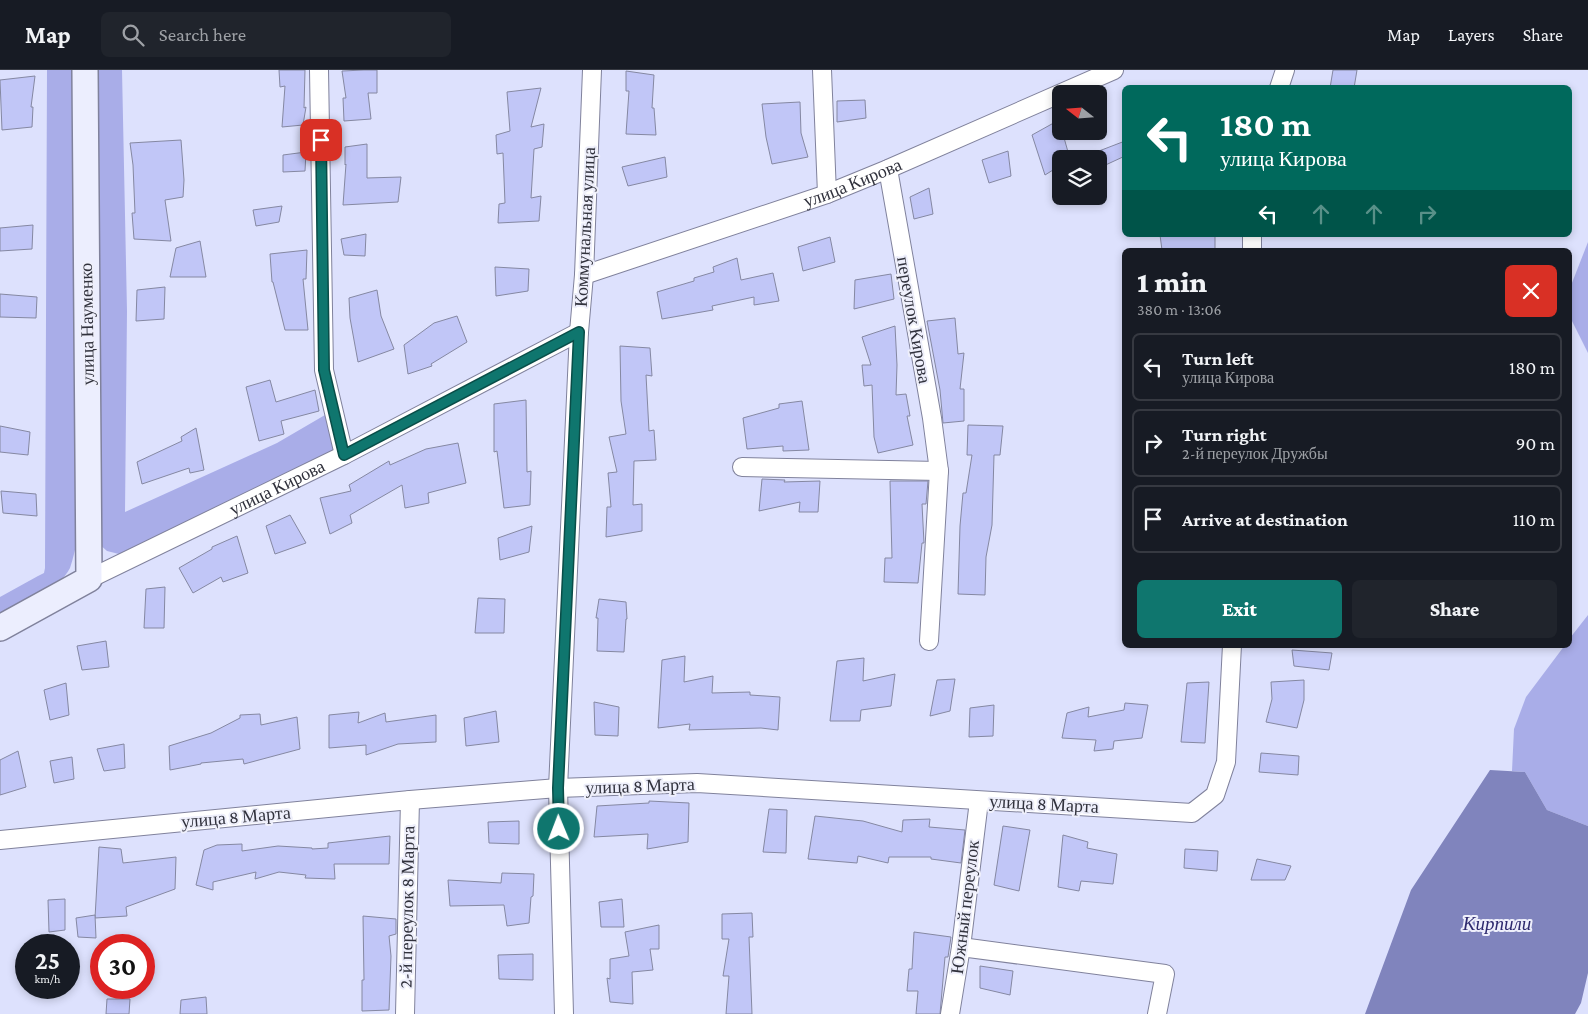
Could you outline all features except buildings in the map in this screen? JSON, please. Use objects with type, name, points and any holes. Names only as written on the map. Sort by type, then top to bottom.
[{"type":"main road","name":"улица Науменко","points":[[85,70],[90,579]]},
{"type":"main road","name":"улица Кирова","points":[[0,628],[90,579]]},
{"type":"street","points":[[319,70],[324,370],[344,455]]},
{"type":"street","name":"Коммунальная улица","points":[[564,1014],[558,788],[579,332],[584,275],[592,70]]},
{"type":"street","points":[[822,70],[827,194]]},
{"type":"street","name":"улица Кирова","points":[[584,275],[827,194],[1114,70]]},
{"type":"street","points":[[1280,85],[1285,70]]},
{"type":"street","name":"переулок Кирова","points":[[888,169],[932,418],[939,471],[929,641]]},
{"type":"street","name":"улица Кирова","points":[[90,579],[344,455],[579,332]]},
{"type":"street","points":[[742,466],[939,471]]},
{"type":"street","name":"улица 8 Марта","points":[[0,840],[410,800],[558,788],[697,783],[1192,813],[1215,795],[1226,762],[1232,648]]},
{"type":"street","name":"2-й переулок 8 Марта","points":[[405,1014],[410,800]]},
{"type":"street","name":"Южный переулок","points":[[950,1014],[961,947],[979,801]]},
{"type":"street","points":[[961,947],[1164,974],[1157,1014]]},
{"type":"shaded area","points":[[47,70],[74,70],[77,541],[70,568],[65,576],[49,590],[0,617],[0,597],[44,573],[45,568]]},
{"type":"shaded area","points":[[93,70],[122,70],[127,311],[125,512],[277,443],[325,415],[336,442],[335,452],[119,554],[107,551],[98,543]]},
{"type":"shaded area","points":[[1588,242],[1588,353],[1572,321],[1572,283]]},
{"type":"shaded area","points":[[1588,615],[1588,826],[1547,810],[1525,772],[1512,771],[1514,729],[1526,697],[1563,648],[1572,648],[1572,635]]},
{"type":"water","name":"Кирпили","points":[[1490,770],[1525,772],[1547,810],[1588,826],[1588,973],[1581,1003],[1575,1014],[1365,1014],[1411,890]]},
{"type":"route","points":[[321,140],[324,370],[344,455],[579,332],[558,788],[559,829]]}]
